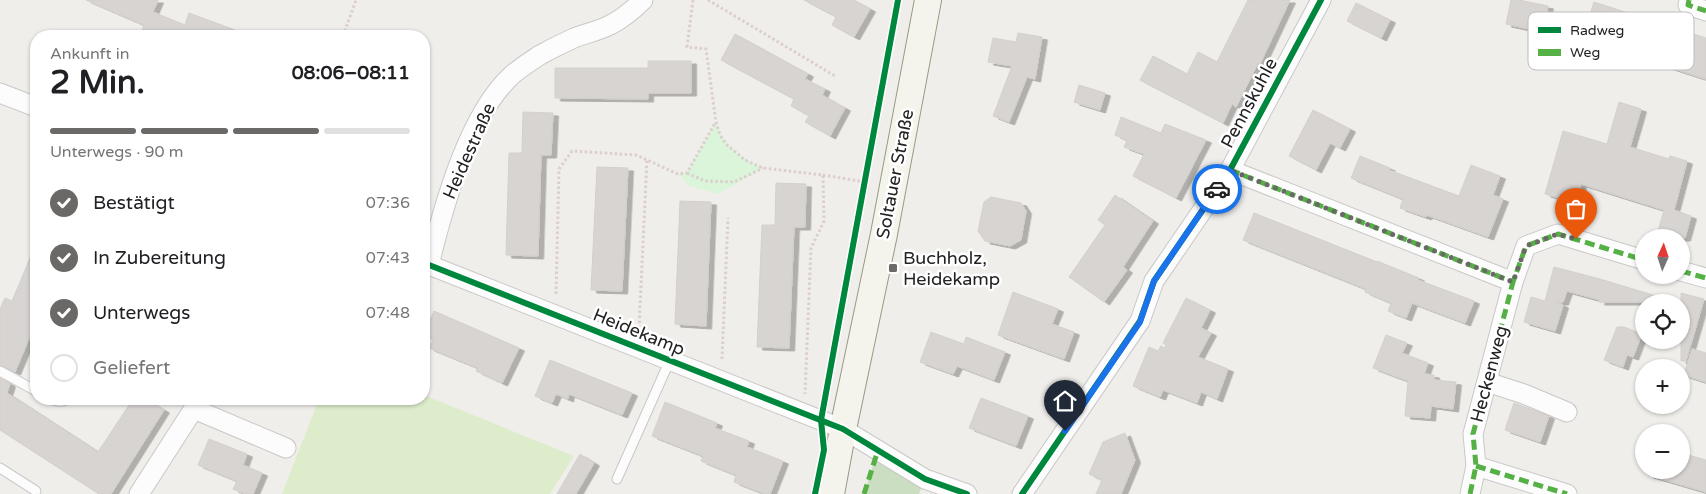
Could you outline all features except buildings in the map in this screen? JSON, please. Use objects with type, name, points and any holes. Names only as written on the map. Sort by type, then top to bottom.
[{"type":"main road","name":"Soltauer Straße","points":[[831,494],[884,234],[928,0]]},
{"type":"street","name":"Heidestraße","points":[[430,251],[453,180],[480,117],[495,94],[512,75],[540,55],[574,38],[609,26],[633,10],[643,0]]},
{"type":"street","name":"Pennskuhle","points":[[1022,494],[1140,322],[1154,281],[1230,170],[1320,0]]},
{"type":"street","points":[[1689,0],[1688,5],[1706,11]]},
{"type":"street","points":[[0,93],[30,105]]},
{"type":"street","points":[[1230,170],[1513,282]]},
{"type":"street","name":"Heckenweg","points":[[1470,494],[1476,466],[1473,434],[1513,282],[1526,246],[1558,234],[1635,257]]},
{"type":"street","name":"Heidekamp","points":[[430,266],[843,429],[925,479],[967,494]]},
{"type":"street","points":[[1690,274],[1706,278]]},
{"type":"street","points":[[1487,382],[1524,394],[1567,412]]},
{"type":"street","points":[[139,494],[196,405]]},
{"type":"street","points":[[199,405],[286,448]]},
{"type":"street","points":[[1476,466],[1567,494]]},
{"type":"lane","points":[[617,479],[670,360]]},
{"type":"lane","points":[[0,371],[30,388]]},
{"type":"lane","points":[[0,468],[36,491]]},
{"type":"path","points":[[344,30],[356,0]]},
{"type":"path","points":[[693,0],[687,47],[706,49],[716,122],[720,135],[727,145],[746,160],[763,168],[865,182]]},
{"type":"path","points":[[708,0],[835,76]]},
{"type":"path","points":[[839,325],[898,0]]},
{"type":"path","points":[[687,173],[716,122]]},
{"type":"path","points":[[555,314],[559,169],[572,151],[636,155],[678,174],[687,173],[705,181],[734,182],[763,168]]},
{"type":"path","points":[[638,348],[647,159]]},
{"type":"path","points":[[804,414],[811,248],[824,222],[823,175]]},
{"type":"path","points":[[721,380],[728,218]]},
{"type":"green space","points":[[716,122],[724,139],[734,151],[763,168],[719,194],[689,186],[678,174],[687,173]]},
{"type":"green space","points":[[430,397],[574,456],[550,494],[282,494],[317,405],[430,405]]},
{"type":"green space","points":[[878,450],[925,479],[919,494],[864,494]]},
{"type":"marked path","points":[[1689,0],[1688,5],[1706,11]]},
{"type":"marked path","points":[[1230,170],[1513,282],[1526,246],[1558,234],[1635,257]]},
{"type":"marked path","points":[[1690,274],[1706,278]]},
{"type":"marked path","points":[[1470,494],[1476,466],[1473,434],[1513,282]]},
{"type":"marked path","points":[[864,494],[878,450]]},
{"type":"marked path","points":[[1476,466],[1567,494]]},
{"type":"cycle path","points":[[815,494],[824,450],[821,420],[898,0]]},
{"type":"cycle path","points":[[1022,494],[1140,321],[1154,281],[1230,170],[1321,0]]},
{"type":"cycle path","points":[[430,265],[843,429],[925,479],[967,494]]},
{"type":"way so far","points":[[1217,189],[1230,170],[1513,282],[1526,246],[1558,234],[1576,239]]},
{"type":"place","name":"Buchholz, Heidekamp","points":[[893,268]]},
{"type":"route","points":[[1065,431],[1140,322],[1154,281],[1217,189]]}]
